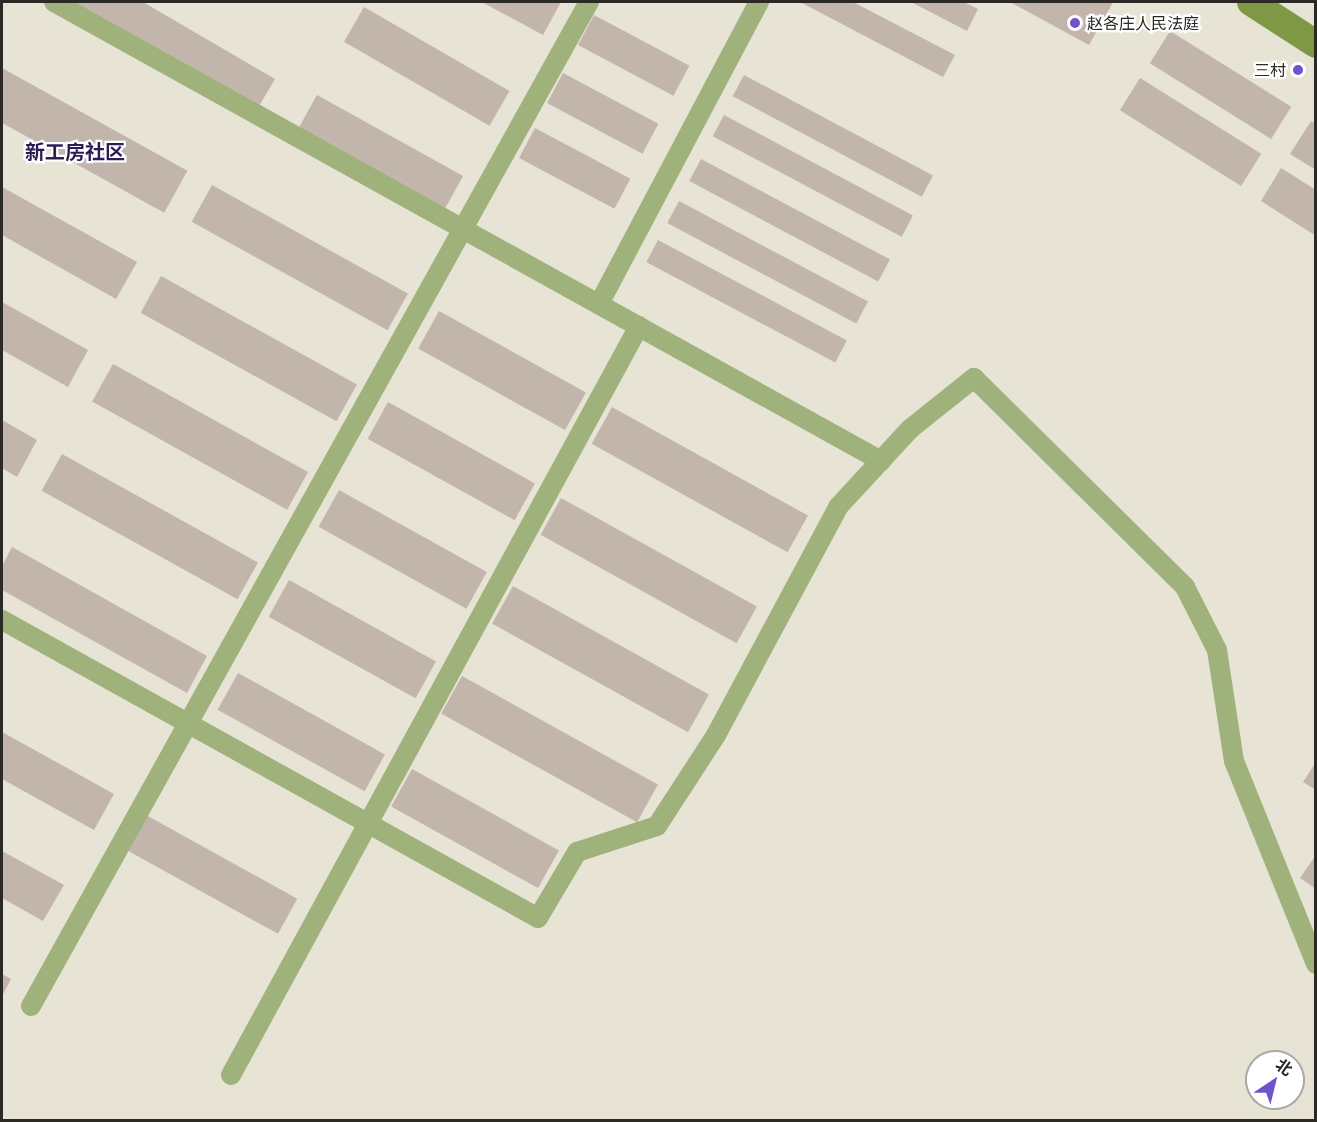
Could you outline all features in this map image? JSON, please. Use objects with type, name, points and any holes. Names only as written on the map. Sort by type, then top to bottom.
[{"type":"street","points":[[54,2],[881,461]]},
{"type":"street","points":[[31,1006],[590,2]]},
{"type":"street","points":[[599,304],[759,2]]},
{"type":"street","points":[[1251,2],[1316,44]]},
{"type":"street","points":[[231,1074],[639,326]]},
{"type":"street","points":[[2,621],[538,918],[577,852],[657,826],[716,735],[838,507],[910,429],[974,378],[1185,587],[1216,650],[1234,761],[1316,964]]},
{"type":"building","points":[[71,2],[143,2],[275,79],[256,111]]},
{"type":"building","points":[[482,2],[561,2],[543,35]]},
{"type":"building","points":[[800,2],[853,2],[955,55],[943,77]]},
{"type":"building","points":[[911,2],[964,2],[978,9],[967,31]]},
{"type":"building","name":"赵各庄人民法庭","points":[[1010,2],[1113,2],[1089,45]]},
{"type":"building","points":[[364,7],[509,91],[489,126],[344,42]]},
{"type":"building","points":[[594,15],[689,66],[673,96],[578,45]]},
{"type":"building","points":[[1170,31],[1291,107],[1271,139],[1150,63]]},
{"type":"building","points":[[2,68],[187,171],[164,213],[2,123]]},
{"type":"building","points":[[563,73],[658,124],[642,154],[547,103]]},
{"type":"building","points":[[744,75],[933,175],[922,197],[733,96]]},
{"type":"building","points":[[1140,78],[1261,154],[1241,186],[1120,110]]},
{"type":"building","points":[[317,95],[463,176],[444,210],[298,129]]},
{"type":"building","points":[[724,115],[913,215],[902,237],[713,136]]},
{"type":"building","points":[[1311,121],[1316,124],[1316,170],[1290,154]]},
{"type":"building","points":[[535,128],[630,179],[614,209],[519,158]]},
{"type":"building","points":[[701,159],[890,259],[878,282],[689,181]]},
{"type":"building","points":[[1281,168],[1316,190],[1316,236],[1261,201]]},
{"type":"building","points":[[212,185],[408,294],[388,330],[192,222]]},
{"type":"building","points":[[2,187],[137,262],[116,299],[2,235]]},
{"type":"building","points":[[679,201],[868,301],[856,324],[667,223]]},
{"type":"building","points":[[658,240],[847,340],[835,363],[646,262]]},
{"type":"building","points":[[161,276],[357,385],[337,421],[141,313]]},
{"type":"building","points":[[2,302],[88,350],[68,387],[2,350]]},
{"type":"building","points":[[439,311],[586,392],[565,430],[418,349]]},
{"type":"building","points":[[113,364],[308,472],[287,510],[92,402]]},
{"type":"building","points":[[388,402],[535,483],[515,520],[368,439]]},
{"type":"building","points":[[612,407],[808,516],[788,552],[592,444]]},
{"type":"building","points":[[2,420],[37,440],[17,477],[2,468]]},
{"type":"building","points":[[62,454],[258,563],[238,599],[42,491]]},
{"type":"building","points":[[339,490],[487,572],[466,609],[319,527]]},
{"type":"building","points":[[561,498],[757,607],[737,643],[541,535]]},
{"type":"building","points":[[12,547],[207,656],[187,693],[2,590],[2,566]]},
{"type":"building","points":[[289,580],[436,661],[416,698],[269,617]]},
{"type":"building","points":[[513,586],[709,695],[688,732],[492,624]]},
{"type":"building","points":[[238,673],[385,754],[365,791],[218,710]]},
{"type":"building","points":[[462,676],[658,785],[637,822],[441,714]]},
{"type":"building","points":[[2,732],[114,794],[94,830],[2,779]]},
{"type":"building","points":[[1316,762],[1316,790],[1303,782]]},
{"type":"building","points":[[412,769],[559,850],[538,888],[391,807]]},
{"type":"building","points":[[146,815],[297,899],[278,934],[127,850]]},
{"type":"building","points":[[2,851],[64,885],[43,921],[2,898]]},
{"type":"building","points":[[1316,855],[1316,889],[1300,878]]},
{"type":"building","points":[[2,974],[11,979],[2,996]]},
{"type":"place","name":"赵各庄人民法庭","points":[[1075,23]]},
{"type":"place","name":"三村","points":[[1298,70]]},
{"type":"district","name":"新工房社区","points":[[75,151]]}]
